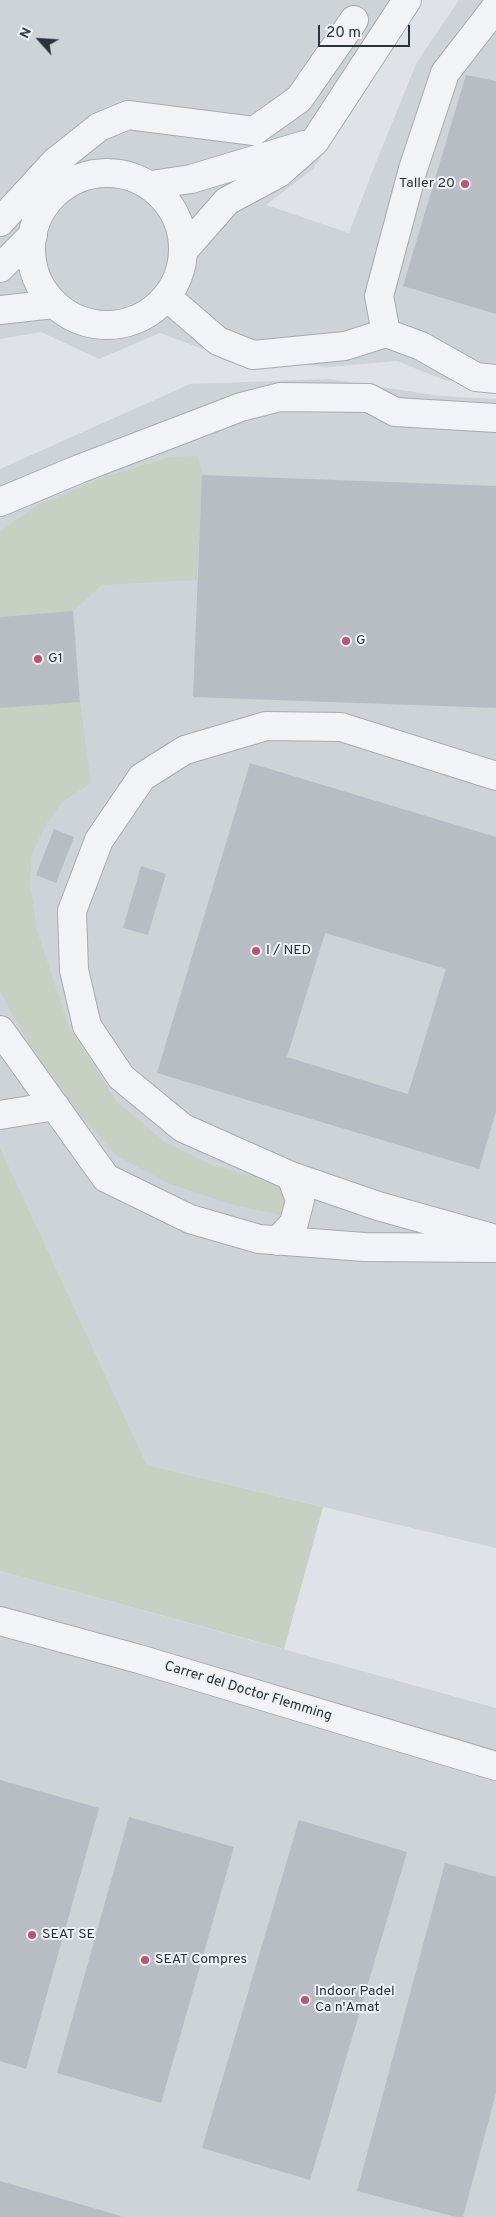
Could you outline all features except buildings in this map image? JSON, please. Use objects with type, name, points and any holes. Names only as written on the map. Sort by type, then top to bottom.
[{"type":"street","points":[[184,250],[227,201],[279,173],[315,141],[407,0]]},
{"type":"street","points":[[386,333],[379,296],[413,169],[446,73],[496,7]]},
{"type":"street","points":[[0,222],[55,162],[99,126],[128,115],[254,131],[299,99],[354,20]]},
{"type":"street","points":[[150,185],[191,180],[315,141]]},
{"type":"street","points":[[102,172],[128,175],[150,185],[168,203],[180,225],[184,250],[179,275],[167,297],[148,314],[124,323],[99,325],[75,318],[54,304],[39,284],[32,260],[32,235],[41,211],[57,191],[78,178],[102,172]]},
{"type":"street","points":[[0,268],[32,235]]},
{"type":"street","points":[[167,297],[218,341],[254,355],[345,346],[386,333],[421,346],[476,377],[496,379]]},
{"type":"street","points":[[0,310],[54,304]]},
{"type":"street","points":[[0,502],[79,469],[241,407],[280,397],[368,398],[395,412],[496,418]]},
{"type":"street","points":[[496,776],[341,728],[266,726],[185,750],[142,777],[99,840],[72,911],[74,970],[87,1026],[120,1077],[183,1128],[291,1176],[378,1206],[496,1239]]},
{"type":"street","points":[[0,1030],[106,1178],[190,1219],[259,1239],[364,1247],[496,1248]]},
{"type":"street","points":[[0,1115],[55,1106]]},
{"type":"street","points":[[278,1240],[294,1223],[300,1200],[291,1176]]},
{"type":"street","name":"Carrer del Doctor Flemming","points":[[0,1621],[139,1659],[496,1766]]},
{"type":"shaded area","points":[[0,0],[422,0],[313,169],[266,205],[349,233],[417,62],[459,0],[496,0],[496,388],[444,380],[397,361],[329,367],[230,359],[160,333],[99,359],[41,332],[0,339]]},
{"type":"shaded area","points":[[329,379],[441,396],[496,399],[496,1548],[147,1465],[0,1147],[0,469],[190,384]]},
{"type":"shaded area","points":[[0,1571],[496,1708],[496,2217],[0,2217]]},
{"type":"green space","points":[[198,456],[202,475],[197,580],[102,585],[73,611],[0,617],[0,532],[36,506],[108,476],[170,457]]},
{"type":"green space","points":[[80,702],[91,783],[62,802],[47,823],[32,853],[30,883],[37,930],[69,1027],[116,1101],[165,1142],[214,1166],[294,1187],[287,1216],[233,1205],[170,1184],[117,1156],[76,1111],[36,1057],[0,991],[0,708]]},
{"type":"green space","points":[[0,1147],[147,1465],[323,1507],[284,1649],[0,1571]]},
{"type":"place","name":"Taller 20","points":[[465,184]]},
{"type":"place","name":"G","points":[[346,641]]},
{"type":"place","name":"G1","points":[[38,659]]},
{"type":"place","name":"I / NED","points":[[256,951]]},
{"type":"place","name":"SEAT SE","points":[[32,1935]]},
{"type":"place","name":"SEAT Compres","points":[[145,1960]]},
{"type":"place","name":"Indoor Padel Ca n'Amat","points":[[305,2000]]}]
